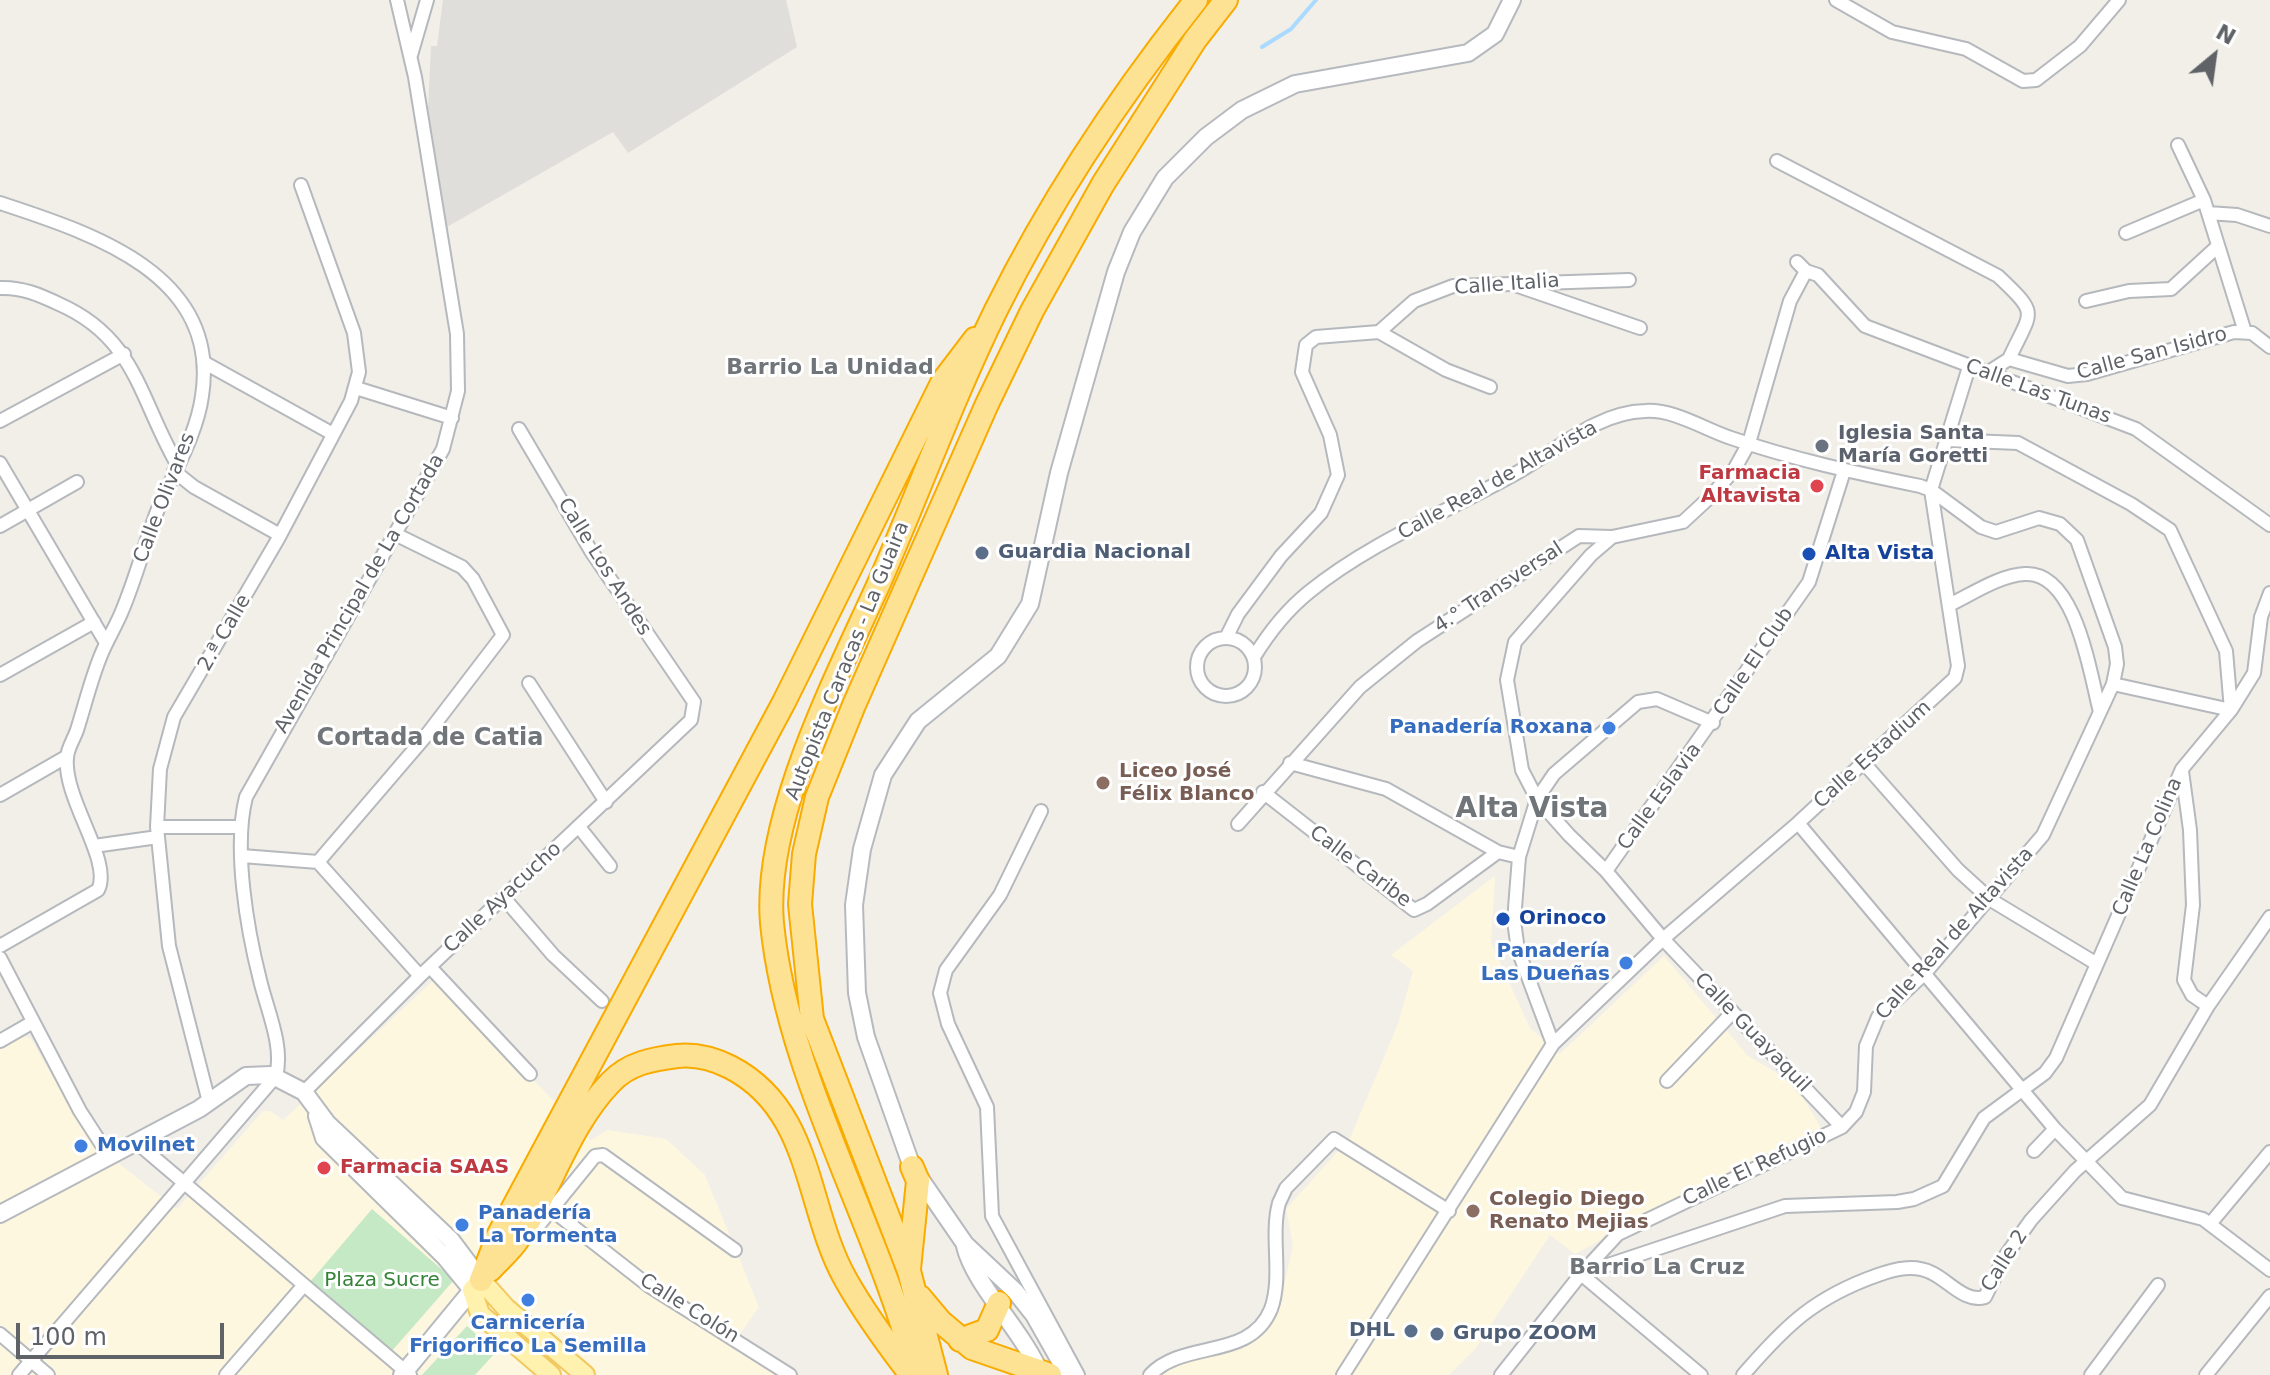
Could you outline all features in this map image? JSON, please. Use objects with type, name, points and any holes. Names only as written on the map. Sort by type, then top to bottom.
[{"type":"highway","name":"Autopista Caracas - La Guaira","points":[[914,1375],[882,1262],[791,1024],[772,923],[771,887],[779,839],[808,749],[995,312],[1073,169],[1196,0]]},
{"type":"highway","name":"Autopista Caracas - La Guaira","points":[[936,1375],[912,1280],[812,1019],[800,904],[804,854],[817,797],[987,404],[1032,311],[1103,184],[1195,40],[1226,0]]},
{"type":"highway","points":[[476,1285],[498,1236],[777,716],[943,381],[995,312]]},
{"type":"highway","points":[[476,1285],[517,1241],[584,1119],[613,1080],[631,1067],[652,1059],[684,1055],[705,1058],[741,1073],[772,1099],[785,1118],[808,1165],[833,1251],[846,1280],[914,1375]]},
{"type":"highway","points":[[912,1167],[918,1181],[912,1280],[960,1340],[987,1355],[1044,1373]]},
{"type":"highway","points":[[960,1340],[987,1330],[999,1303]]},
{"type":"main road","points":[[1068,1375],[1046,1333],[1015,1291],[965,1244],[912,1167],[866,1037],[857,993],[854,905],[862,849],[883,775],[918,721],[998,656],[1030,604],[1086,371],[1132,232],[1148,202],[1183,156],[1242,110],[1309,80],[1468,53],[1495,34],[1512,0]]},
{"type":"main road","points":[[0,1214],[209,1102],[246,1076],[276,1076],[304,1092],[315,1110],[451,1240],[476,1285],[480,1314],[551,1375]]},
{"type":"main road","points":[[965,1244],[974,1269],[1044,1373]]},
{"type":"main road","points":[[406,1374],[476,1285]]},
{"type":"main road","points":[[476,1285],[585,1375]]},
{"type":"street","name":"Avenida Principal de La Cortada","points":[[276,1076],[281,1060],[258,974],[242,856],[240,827],[246,797],[443,449],[452,418],[460,366],[411,58],[397,0]]},
{"type":"street","points":[[411,58],[427,0]]},
{"type":"street","points":[[1836,0],[1892,32],[1966,49],[2023,81],[2036,80],[2080,46],[2119,0]]},
{"type":"street","points":[[2178,145],[2206,207],[2245,332]]},
{"type":"street","points":[[1777,161],[1998,276],[2028,305],[2029,315],[2009,359],[1987,373]]},
{"type":"street","name":"2.ª Calle","points":[[209,1102],[169,946],[158,832],[160,769],[168,732],[280,535],[356,388],[359,351],[301,185]]},
{"type":"street","name":"Calle Olivares","points":[[0,203],[88,234],[143,263],[181,305],[196,334],[205,363],[201,405],[122,611],[106,643],[66,757],[71,799],[94,846],[102,876],[98,890],[1,943]]},
{"type":"street","points":[[2126,233],[2206,207],[2270,226]]},
{"type":"street","points":[[2086,301],[2129,291],[2171,289],[2218,246]]},
{"type":"street","name":"Calle Las Tunas","points":[[1801,267],[1818,275],[1865,326],[2136,429],[2270,525]]},
{"type":"street","name":"4.° Transversal","points":[[1238,824],[1263,792],[1360,687],[1417,641],[1579,536],[1612,537],[1683,522],[1734,470],[1749,443],[1801,267]]},
{"type":"street","name":"Calle Italia","points":[[1379,332],[1414,301],[1453,286],[1629,280]]},
{"type":"street","points":[[1508,283],[1640,328]]},
{"type":"street","points":[[0,288],[24,289],[81,313],[105,331],[124,354],[175,468],[194,487],[280,535]]},
{"type":"street","points":[[1226,638],[1238,614],[1273,567],[1321,513],[1338,475],[1330,435],[1302,372],[1306,345],[1316,337],[1379,332],[1446,370],[1490,387]]},
{"type":"street","name":"Calle San Isidro","points":[[2009,359],[2068,376],[2087,374],[2221,335],[2245,332],[2259,337],[2270,347]]},
{"type":"street","points":[[0,421],[124,354]]},
{"type":"street","points":[[205,363],[333,434]]},
{"type":"street","name":"Calle Estadium","points":[[1343,1375],[1553,1044],[1663,939],[1798,823],[1949,687],[1955,678],[1958,666],[1931,490],[1969,367]]},
{"type":"street","points":[[356,388],[452,418]]},
{"type":"street","name":"Calle Real de Altavista","points":[[1254,657],[1264,640],[1309,592],[1387,541],[1521,470],[1584,430],[1645,411],[1667,413],[1749,443],[1844,471],[1931,490],[1981,527],[1996,532],[2039,518],[2060,524],[2077,540],[2115,647],[2113,684],[2043,835],[1991,900],[1925,973],[1878,1017],[1866,1046],[1864,1092],[1856,1112],[1842,1127]]},
{"type":"street","name":"Calle Los Andes","points":[[519,429],[591,551],[694,702]]},
{"type":"street","points":[[1947,440],[2018,443],[2131,504],[2170,530],[2226,651],[2231,710],[2113,684]]},
{"type":"street","points":[[0,463],[106,643]]},
{"type":"street","name":"Calle El Club","points":[[1553,1044],[1518,950],[1514,921],[1519,857],[1537,799],[1554,774],[1638,702],[1657,699],[1713,723],[1809,582],[1844,471]]},
{"type":"street","points":[[0,526],[77,482]]},
{"type":"street","points":[[318,862],[425,737],[503,635],[473,579],[462,567],[395,534]]},
{"type":"street","name":"Calle Guayaquil","points":[[1612,537],[1591,555],[1526,626],[1509,658],[1507,680],[1522,770],[1537,799],[1606,871],[1663,939],[1842,1127]]},
{"type":"street","points":[[1949,605],[2013,576],[2039,575],[2049,580],[2060,589],[2071,609],[2100,712]]},
{"type":"street","name":"Calle La Colina","points":[[1581,1274],[1785,1206],[1897,1202],[1932,1193],[1943,1186],[1984,1118],[2027,1086],[2056,1058],[2182,769],[2231,710],[2254,673],[2261,617],[2269,597]]},
{"type":"street","points":[[0,675],[94,622]]},
{"type":"street","points":[[1226,638],[1243,643],[1254,657],[1254,677],[1248,686],[1230,696],[1212,692],[1199,678],[1198,659],[1209,643],[1226,638]]},
{"type":"street","points":[[529,683],[606,802]]},
{"type":"street","name":"Calle Ayacucho","points":[[304,1092],[420,976],[691,720],[694,702]]},
{"type":"street","name":"Calle Eslavia","points":[[1606,871],[1713,723]]},
{"type":"street","points":[[0,795],[66,757]]},
{"type":"street","points":[[1863,762],[1958,870],[1991,900],[2097,964]]},
{"type":"street","points":[[1290,763],[1386,789],[1498,852],[1519,857]]},
{"type":"street","points":[[2182,769],[2190,830],[2193,905],[2184,980],[2192,995],[2208,1006]]},
{"type":"street","name":"Calle Caribe","points":[[1263,792],[1414,910],[1427,904],[1498,852]]},
{"type":"street","points":[[1041,811],[1000,895],[946,970],[940,993],[948,1024],[987,1107],[992,1216],[1078,1375]]},
{"type":"street","points":[[1798,823],[1925,973],[2027,1086],[2055,1129],[2122,1198],[2210,1224],[2270,1270]]},
{"type":"street","points":[[94,846],[158,832],[240,827]]},
{"type":"street","points":[[579,827],[610,866]]},
{"type":"street","points":[[242,856],[318,862],[420,976]]},
{"type":"street","points":[[504,898],[553,955],[602,1001]]},
{"type":"street","name":"Calle 2","points":[[1743,1375],[1775,1338],[1820,1301],[1839,1288],[1896,1269],[1930,1271],[1970,1298],[1985,1297],[2004,1258],[2031,1220],[2086,1161],[2150,1105],[2208,1006],[2270,917]]},
{"type":"street","points":[[0,958],[80,1111],[109,1156]]},
{"type":"street","points":[[430,967],[530,1074]]},
{"type":"street","points":[[1667,1081],[1732,1013]]},
{"type":"street","points":[[0,1041],[33,1022]]},
{"type":"street","points":[[19,1375],[276,1076]]},
{"type":"street","name":"Calle El Refugio","points":[[1501,1375],[1609,1241],[1629,1228],[1842,1127]]},
{"type":"street","points":[[2034,1151],[2055,1129]]},
{"type":"street","points":[[1150,1375],[1175,1357],[1247,1338],[1262,1326],[1272,1306],[1279,1203],[1286,1188],[1334,1139],[1449,1211]]},
{"type":"street","points":[[136,1142],[406,1374]]},
{"type":"street","points":[[2210,1224],[2270,1152]]},
{"type":"street","points":[[476,1285],[505,1267],[595,1156],[611,1158],[735,1250]]},
{"type":"street","name":"Calle Colón","points":[[552,1210],[649,1286],[790,1375]]},
{"type":"street","points":[[1581,1274],[1701,1375]]},
{"type":"street","points":[[226,1375],[304,1285]]},
{"type":"street","points":[[2091,1375],[2158,1285]]},
{"type":"street","points":[[2206,1375],[2270,1296]]},
{"type":"street","points":[[0,1334],[48,1375]]},
{"type":"shaded area","points":[[443,0],[786,0],[797,47],[628,153],[613,132],[447,227],[428,109],[431,46],[437,46]]},
{"type":"shaded area","points":[[1495,876],[1491,943],[1530,1028],[1560,1054],[1664,956],[1748,1056],[1795,1084],[1822,1130],[1711,1180],[1575,1254],[1550,1235],[1475,1349],[1449,1375],[1150,1375],[1159,1367],[1248,1341],[1264,1332],[1278,1314],[1293,1245],[1286,1209],[1350,1138],[1398,1024],[1413,971],[1391,955]]},
{"type":"shaded area","points":[[436,978],[591,1140],[608,1130],[666,1139],[705,1175],[759,1307],[740,1334],[790,1375],[0,1375],[0,1046],[20,1035],[31,1039],[90,1141],[177,1209],[263,1111],[270,1111],[283,1120]]},
{"type":"green space","name":"Plaza Sucre","points":[[372,1209],[454,1280],[391,1352],[310,1282]]},
{"type":"green space","points":[[467,1326],[496,1352],[475,1375],[422,1375]]},
{"type":"waterway","points":[[1262,47],[1291,29],[1316,0]]},
{"type":"place","name":"Iglesia Santa María Goretti","points":[[1822,446]]},
{"type":"place","name":"Farmacia Altavista","points":[[1817,486]]},
{"type":"place","name":"Guardia Nacional","points":[[982,553]]},
{"type":"place","name":"Alta Vista","points":[[1809,554]]},
{"type":"place","name":"Panadería Roxana","points":[[1609,728]]},
{"type":"place","name":"Liceo José Félix Blanco","points":[[1103,783]]},
{"type":"place","name":"Orinoco","points":[[1503,919]]},
{"type":"place","name":"Panadería Las Dueñas","points":[[1626,963]]},
{"type":"place","name":"Movilnet","points":[[81,1146]]},
{"type":"place","name":"Farmacia SAAS","points":[[324,1168]]},
{"type":"place","name":"Colegio Diego Renato Mejias","points":[[1473,1211]]},
{"type":"place","name":"Panadería La Tormenta","points":[[462,1225]]},
{"type":"place","name":"Carnicería Frigorifico La Semilla","points":[[528,1300]]},
{"type":"place","name":"DHL","points":[[1411,1331]]},
{"type":"place","name":"Grupo ZOOM","points":[[1437,1334]]},
{"type":"district","name":"Barrio La Unidad","points":[[830,368]]},
{"type":"district","name":"Cortada de Catia","points":[[430,739]]},
{"type":"district","name":"Alta Vista","points":[[1532,810]]},
{"type":"district","name":"Barrio La Cruz","points":[[1657,1268]]}]
